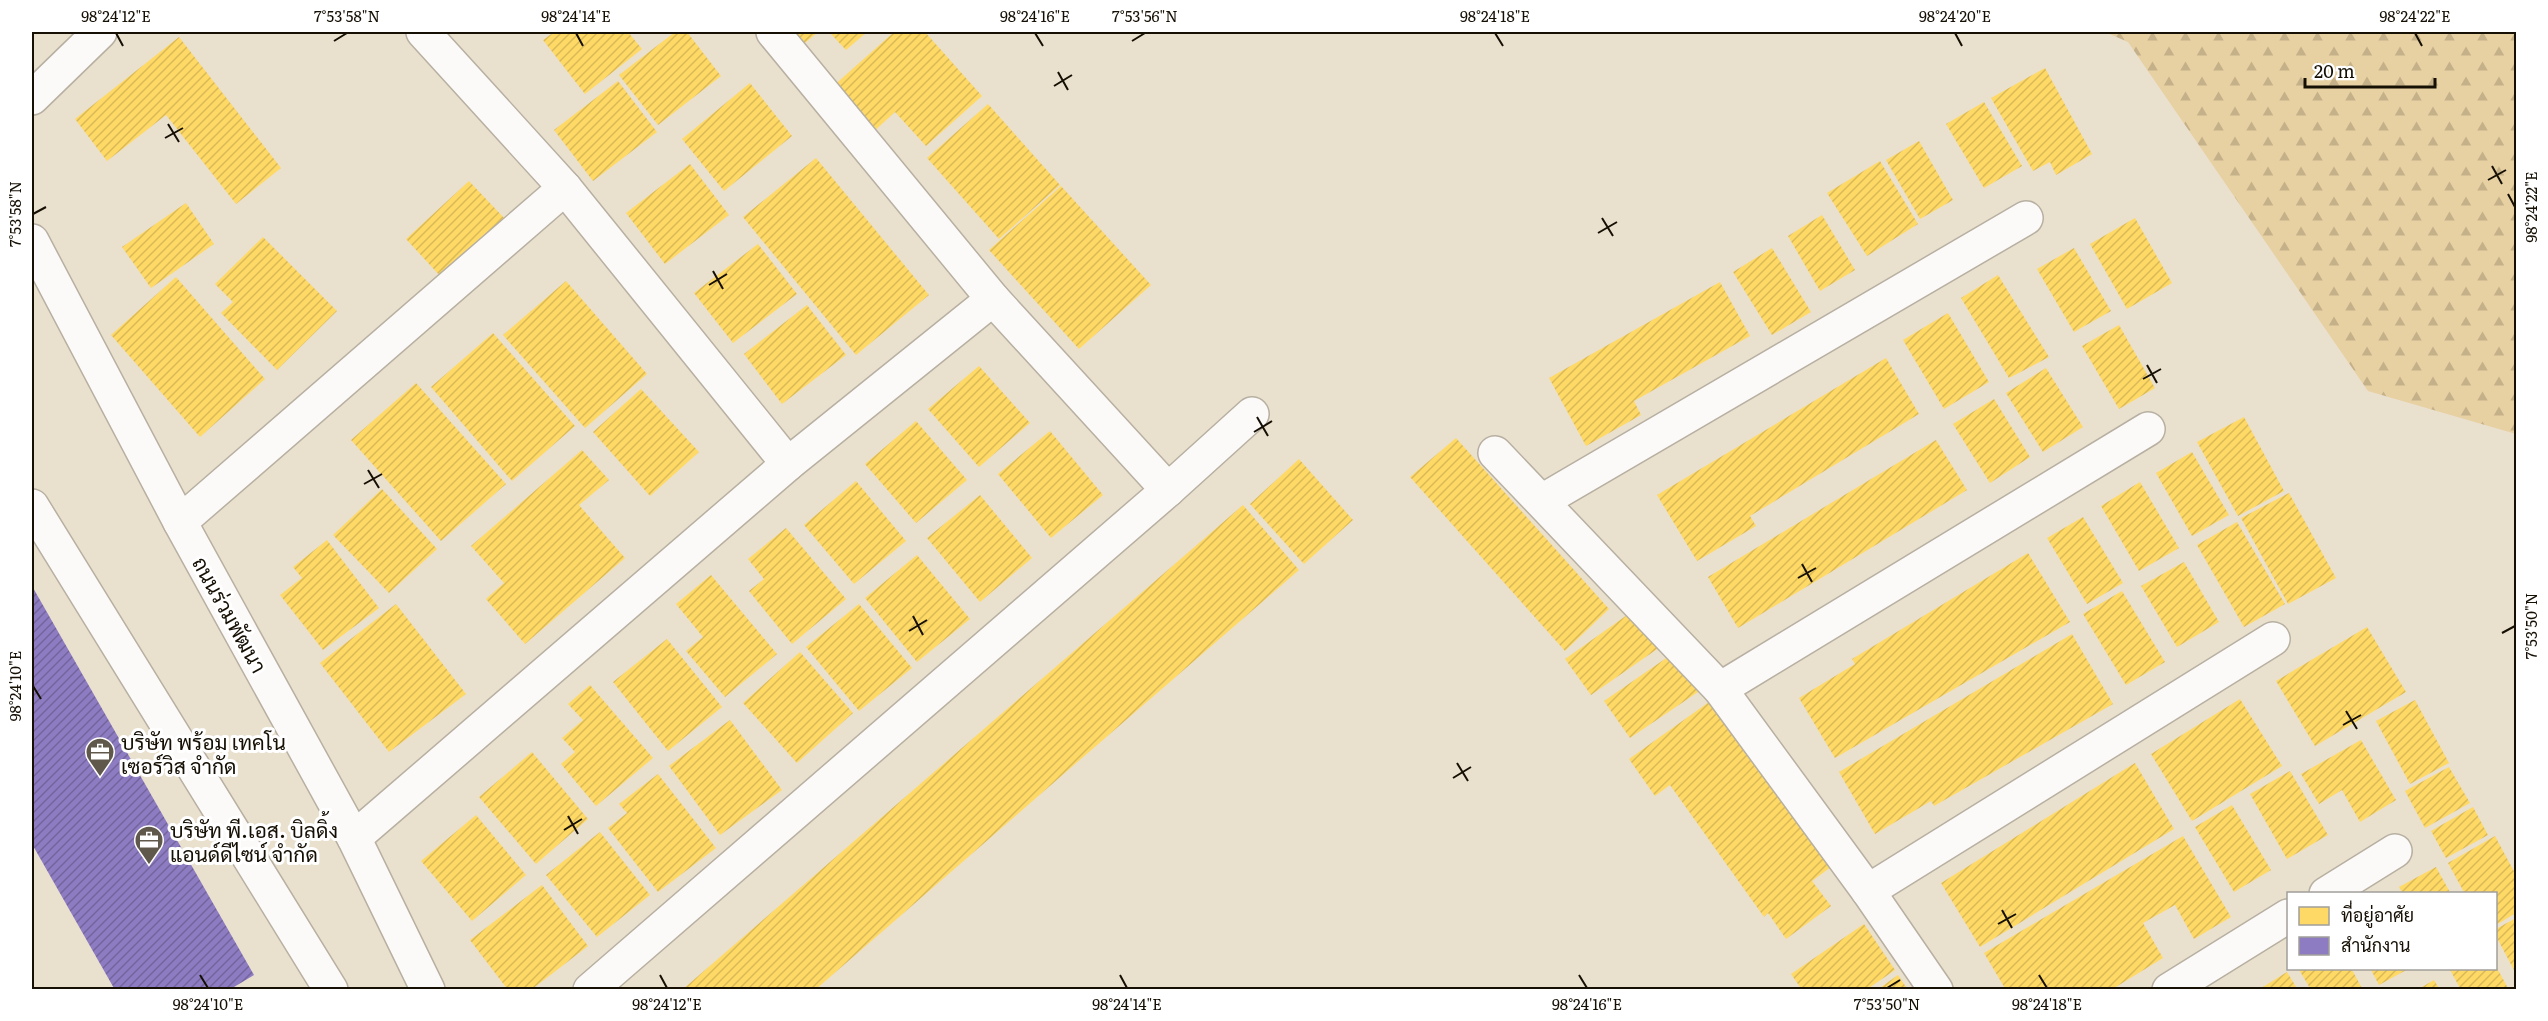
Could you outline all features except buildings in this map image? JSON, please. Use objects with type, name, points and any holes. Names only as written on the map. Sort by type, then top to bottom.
[{"type":"street","points":[[32,98],[100,32]]},
{"type":"street","points":[[423,32],[565,188],[788,464]]},
{"type":"street","points":[[773,32],[993,299],[1168,490]]},
{"type":"street","points":[[180,522],[565,188]]},
{"type":"street","points":[[1542,501],[2026,218]]},
{"type":"street","name":"ถนนร่วมพัฒนา","points":[[32,241],[180,522],[354,838],[428,990]]},
{"type":"street","points":[[354,838],[788,464],[993,299]]},
{"type":"street","points":[[590,990],[1168,490],[1252,414]]},
{"type":"street","points":[[1720,689],[2148,429]]},
{"type":"street","points":[[1496,453],[1720,689],[1868,891],[1936,990]]},
{"type":"street","points":[[32,506],[331,990]]},
{"type":"street","points":[[1868,891],[2273,639]]},
{"type":"street","points":[[2329,892],[2395,851]]},
{"type":"street","points":[[2169,990],[2287,917]]},
{"type":"green space","points":[[2105,32],[2516,32],[2516,434],[2368,391],[2128,42]]},
{"type":"place","name":"บริษัท พร้อม เทคโน เซอร์วิส จำกัด","points":[[100,778]]},
{"type":"place","name":"บริษัท พี.เอส. บิลดิ้ง แอนด์ดีไซน์ จำกัด","points":[[149,866]]}]
